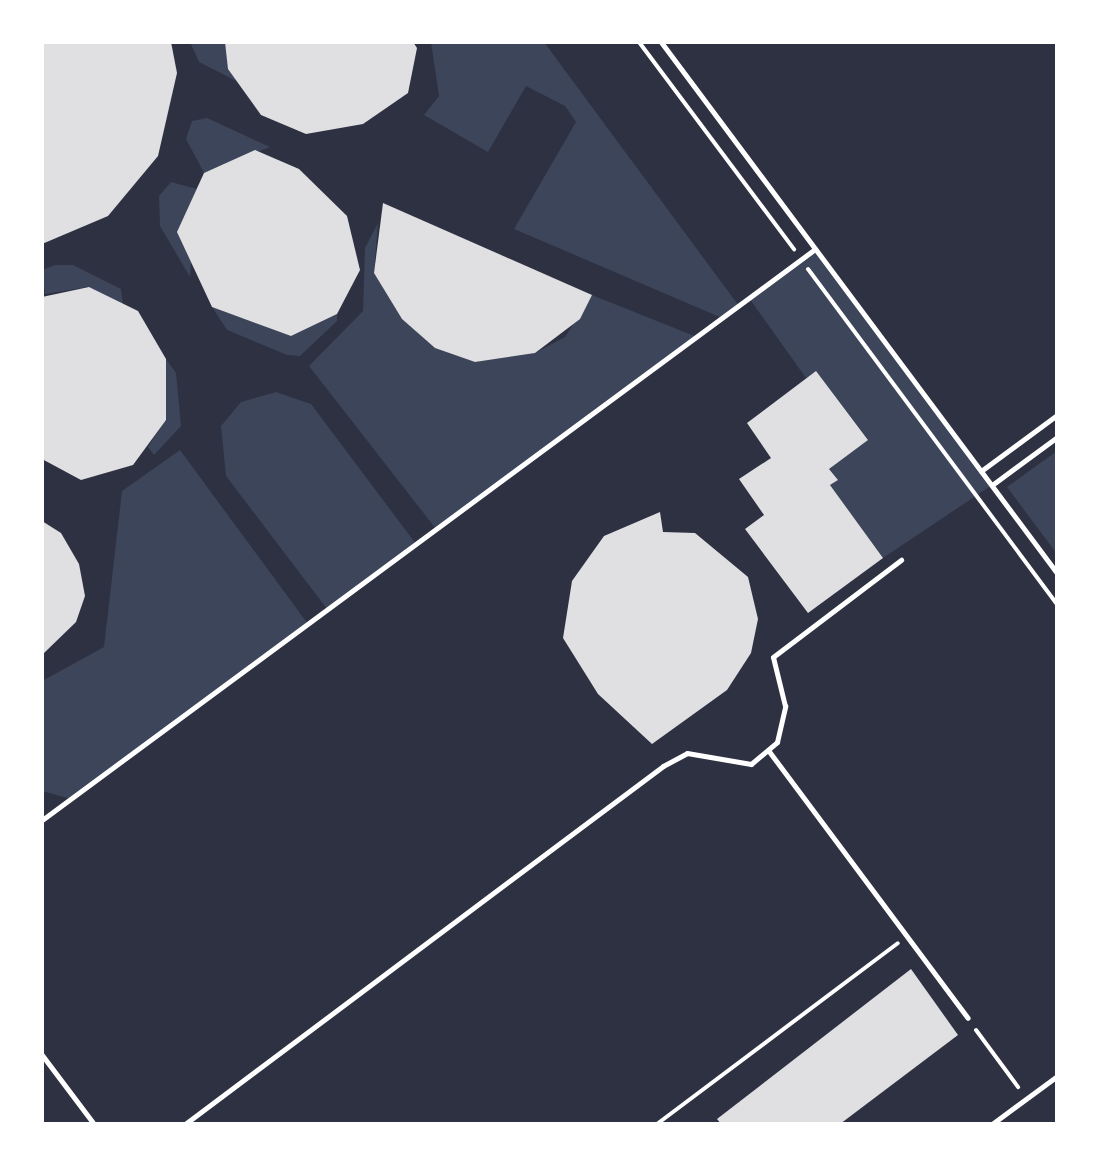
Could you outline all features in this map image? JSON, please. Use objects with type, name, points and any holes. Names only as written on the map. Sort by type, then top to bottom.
[{"type":"lane","points":[[661,42],[1057,573]]},
{"type":"lane","points":[[42,820],[815,249]]},
{"type":"lane","points":[[981,471],[1057,415]]},
{"type":"lane","points":[[992,485],[1057,437]]},
{"type":"lane","points":[[185,1124],[663,766],[687,753],[751,764],[777,742],[785,706],[773,657],[901,560]]},
{"type":"lane","points":[[768,750],[968,1018]]},
{"type":"lane","points":[[42,1055],[94,1124]]},
{"type":"lane","points":[[992,1124],[1057,1076]]},
{"type":"path","points":[[639,42],[1057,604]]},
{"type":"path","points":[[657,1124],[907,937]]},
{"type":"path","points":[[968,1018],[1026,1099]]},
{"type":"shaded area","points":[[190,42],[225,42],[236,81],[199,62]]},
{"type":"shaded area","points":[[431,42],[544,42],[739,306],[722,318],[514,229],[576,122],[565,106],[526,86],[488,152],[424,115],[439,96]]},
{"type":"shaded area","points":[[207,118],[270,147],[204,173],[186,139],[192,121]]},
{"type":"shaded area","points":[[171,182],[197,189],[190,277],[160,226],[159,196]]},
{"type":"shaded area","points":[[378,223],[374,273],[402,319],[435,348],[475,362],[535,353],[565,337],[592,295],[697,337],[436,529],[309,366],[363,311],[365,248]]},
{"type":"shaded area","points":[[815,249],[992,485],[883,558],[830,485],[838,480],[829,469],[868,439],[816,372],[806,378],[749,298]]},
{"type":"shaded area","points":[[55,265],[73,265],[121,289],[123,304],[88,287],[45,294],[42,270]]},
{"type":"shaded area","points":[[212,307],[291,336],[337,314],[337,321],[300,356],[287,355],[227,330]]},
{"type":"shaded area","points":[[166,359],[176,373],[181,426],[154,455],[148,447],[166,419]]},
{"type":"shaded area","points":[[276,392],[311,404],[416,544],[327,609],[226,476],[221,426],[241,402]]},
{"type":"shaded area","points":[[180,450],[308,624],[71,799],[42,791],[42,681],[104,647],[122,491]]},
{"type":"shaded area","points":[[1057,451],[1057,554],[1007,487]]},
{"type":"building","points":[[42,42],[171,42],[177,73],[158,156],[108,216],[42,244]]},
{"type":"building","points":[[225,42],[413,42],[417,48],[408,93],[363,124],[306,134],[261,115],[228,69]]},
{"type":"building","points":[[255,150],[299,169],[347,216],[360,270],[337,314],[291,336],[212,307],[177,232],[204,173]]},
{"type":"building","points":[[383,203],[592,295],[580,319],[535,353],[475,362],[435,348],[402,319],[374,273]]},
{"type":"building","points":[[89,287],[138,311],[166,359],[166,420],[133,465],[81,480],[42,459],[42,297]]},
{"type":"building","points":[[816,371],[868,440],[829,469],[838,480],[830,485],[883,558],[808,613],[745,529],[764,515],[739,479],[771,458],[747,423]]},
{"type":"building","points":[[660,512],[663,532],[695,533],[748,577],[758,619],[751,653],[727,690],[652,744],[598,694],[563,638],[572,581],[604,536]]},
{"type":"building","points":[[42,521],[61,533],[79,564],[85,596],[76,622],[42,655]]},
{"type":"building","points":[[911,969],[958,1035],[840,1124],[721,1124],[717,1119]]}]
